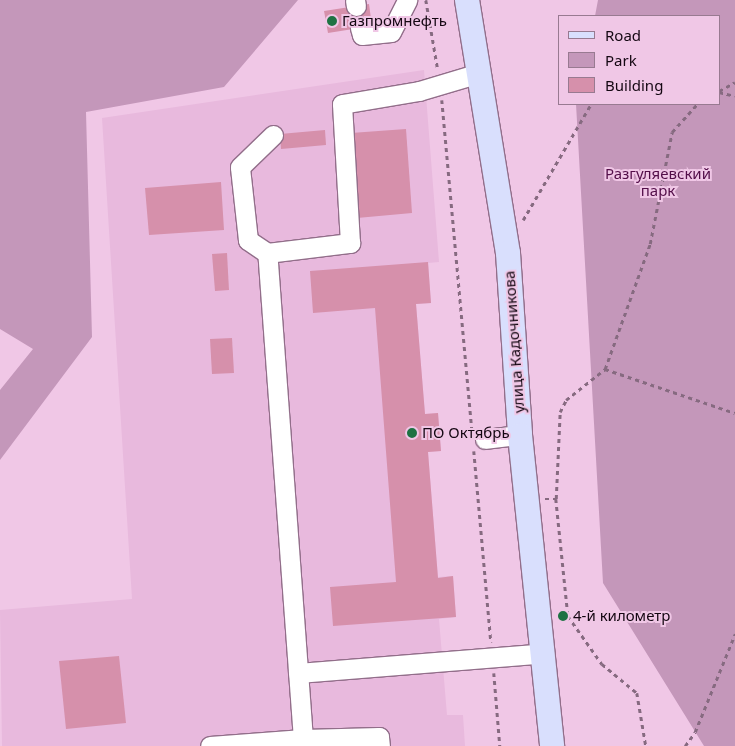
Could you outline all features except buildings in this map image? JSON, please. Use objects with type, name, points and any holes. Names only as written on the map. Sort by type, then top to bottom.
[{"type":"main road","name":"улица Кадочникова","points":[[467,0],[476,74],[508,253],[520,435],[544,653],[552,746]]},
{"type":"lane","points":[[360,28],[362,35],[391,32],[406,0]]},
{"type":"lane","points":[[273,135],[240,167],[248,240],[266,253],[350,243],[342,104],[441,86],[476,74]]},
{"type":"lane","points":[[266,253],[304,739]]},
{"type":"lane","points":[[485,439],[520,435]]},
{"type":"lane","points":[[298,673],[544,653]]},
{"type":"lane","points":[[210,746],[304,739],[379,737],[380,746]]},
{"type":"path","points":[[426,0],[441,86],[500,746]]},
{"type":"path","points":[[720,90],[735,82]]},
{"type":"path","points":[[720,91],[735,96]]},
{"type":"path","points":[[523,220],[590,105]]},
{"type":"path","points":[[646,746],[637,693],[602,664],[568,616],[556,499],[560,412],[566,400],[605,369],[650,244],[672,132],[696,105]]},
{"type":"path","points":[[605,369],[735,413]]},
{"type":"path","points":[[528,498],[556,499]]},
{"type":"path","points":[[685,746],[696,732],[735,634]]},
{"type":"shaded area","points":[[424,70],[439,262],[428,263],[431,303],[416,304],[425,414],[438,413],[441,451],[428,452],[438,577],[453,576],[456,617],[439,619],[447,715],[463,715],[465,746],[2,746],[0,610],[132,599],[102,118]]},
{"type":"green space","points":[[0,0],[298,0],[224,87],[86,112],[92,337],[0,460],[0,390],[33,349],[0,329]]},
{"type":"green space","name":"Разгуляевский парк","points":[[598,0],[735,0],[735,746],[704,746],[603,583],[576,105],[720,105],[720,15],[595,15]]},
{"type":"place","name":"Газпромнефть","points":[[332,21]]},
{"type":"place","name":"ПО Октябрь","points":[[412,433]]},
{"type":"place","name":"4-й километр","points":[[563,616]]}]
